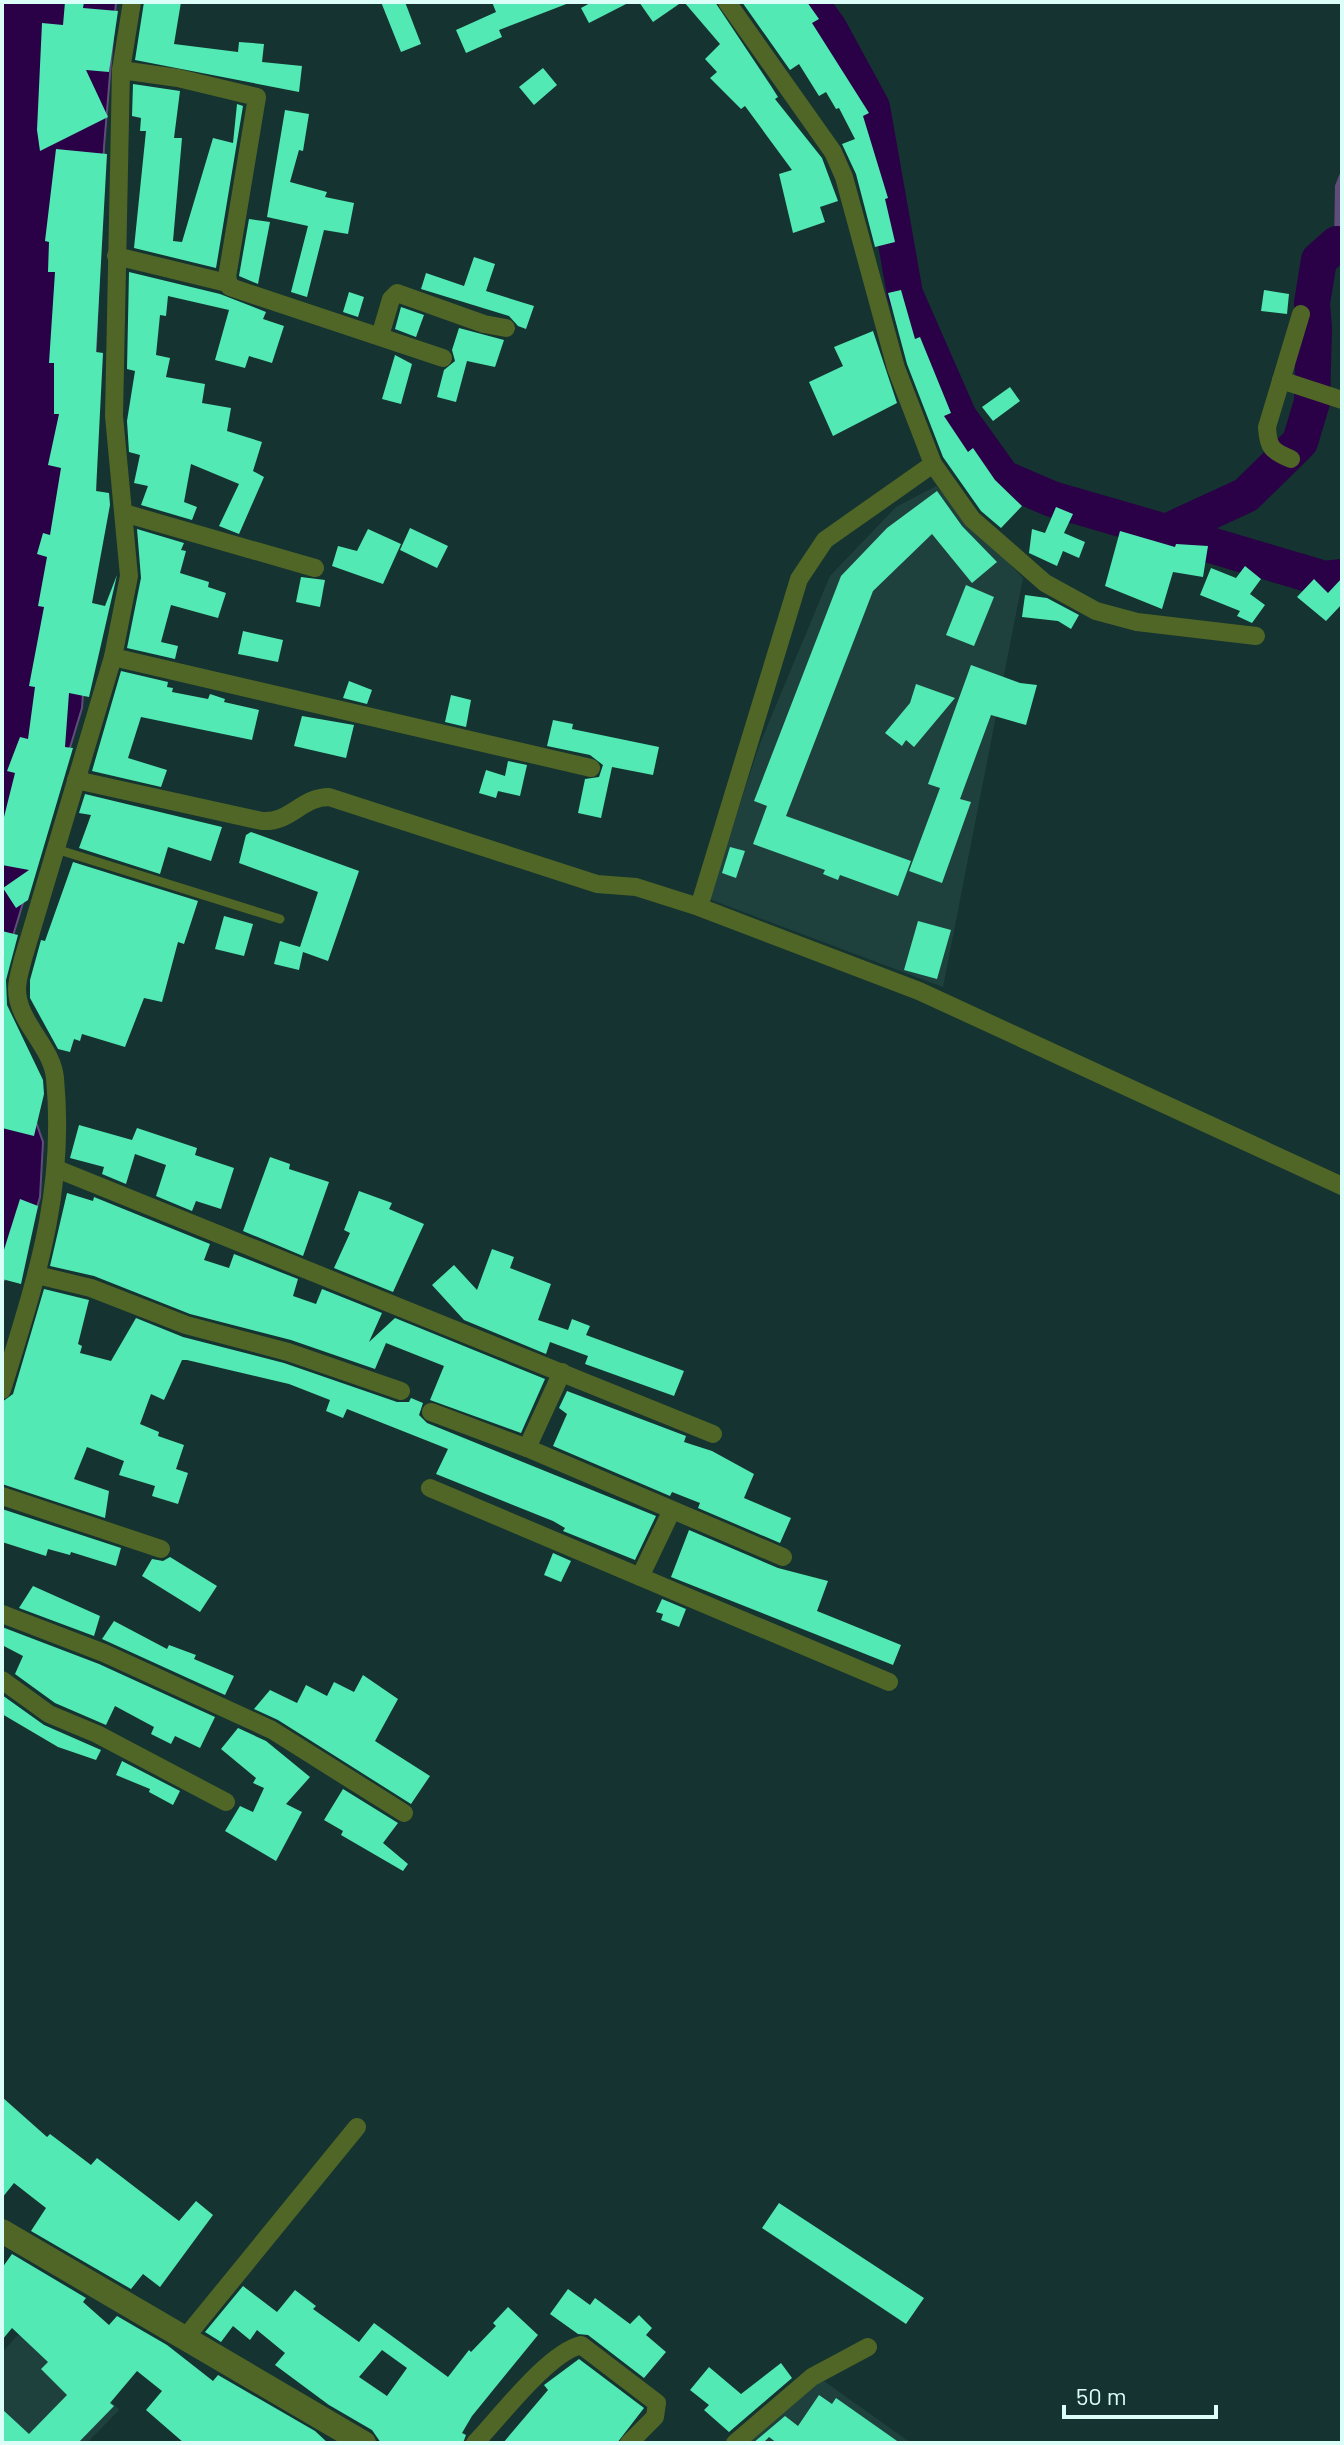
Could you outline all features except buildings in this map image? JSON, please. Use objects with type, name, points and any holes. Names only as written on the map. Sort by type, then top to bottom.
[{"type":"street","points":[[2,1390],[37,1275],[53,1210],[57,1169],[54,1069],[24,1013],[17,988],[113,657],[129,576],[114,416],[121,70],[132,2]]},
{"type":"street","points":[[727,2],[833,152],[844,177],[896,368],[933,464],[972,519],[1045,583],[1075,601],[1137,622],[1256,636]]},
{"type":"street","points":[[121,70],[192,81],[257,97],[227,283]]},
{"type":"street","points":[[116,256],[227,283],[235,289],[443,358]]},
{"type":"street","points":[[380,336],[391,299],[397,293],[484,324],[506,328]]},
{"type":"street","points":[[1291,459],[1273,451],[1268,445],[1267,427],[1301,314]]},
{"type":"street","points":[[1281,380],[1342,400]]},
{"type":"street","points":[[699,907],[799,579],[825,540],[933,464]]},
{"type":"street","points":[[124,513],[315,568]]},
{"type":"street","points":[[113,657],[591,768]]},
{"type":"street","points":[[76,780],[262,821],[285,819],[304,802],[329,797],[597,884],[636,887],[699,907],[919,991],[1342,1186]]},
{"type":"street","points":[[57,1169],[713,1434]]},
{"type":"street","points":[[37,1275],[91,1288],[186,1325],[288,1352],[401,1391]]},
{"type":"street","points":[[527,1448],[562,1372]]},
{"type":"street","points":[[431,1412],[527,1448],[783,1557]]},
{"type":"street","points":[[430,1488],[889,1682]]},
{"type":"street","points":[[2,1496],[161,1549]]},
{"type":"street","points":[[640,1577],[672,1510]]},
{"type":"street","points":[[2,1614],[104,1653],[260,1724],[404,1813]]},
{"type":"street","points":[[2,1680],[49,1714],[97,1734],[226,1802]]},
{"type":"street","points":[[185,2338],[357,2127]]},
{"type":"street","points":[[2,2231],[364,2443]]},
{"type":"street","points":[[475,2443],[547,2368],[565,2352],[581,2345],[657,2403],[655,2417],[629,2443]]},
{"type":"street","points":[[735,2443],[812,2377],[868,2347]]},
{"type":"lane","points":[[56,849],[280,919]]},
{"type":"shaded area","points":[[2,2],[116,2],[104,147],[93,422],[96,507],[82,708],[2,972]]},
{"type":"shaded area","points":[[936,486],[1023,578],[943,987],[709,899],[759,746],[830,576],[896,507]]},
{"type":"shaded area","points":[[2,1026],[43,1142],[40,1197],[19,1269],[2,1282]]},
{"type":"shaded area","points":[[44,2323],[64,2352],[119,2410],[87,2443],[2,2443],[2,2352],[17,2336]]},
{"type":"shaded area","points":[[817,2376],[911,2443],[739,2443]]},
{"type":"waterway","points":[[810,2],[829,28],[872,107],[905,294],[959,417],[1003,478],[1052,499],[1166,532],[1246,495],[1300,442],[1312,402],[1312,303],[1319,260],[1337,244],[1342,245]]},
{"type":"waterway","points":[[1337,244],[1338,186],[1342,176]]},
{"type":"waterway","points":[[1166,532],[1325,579],[1342,577]]}]
